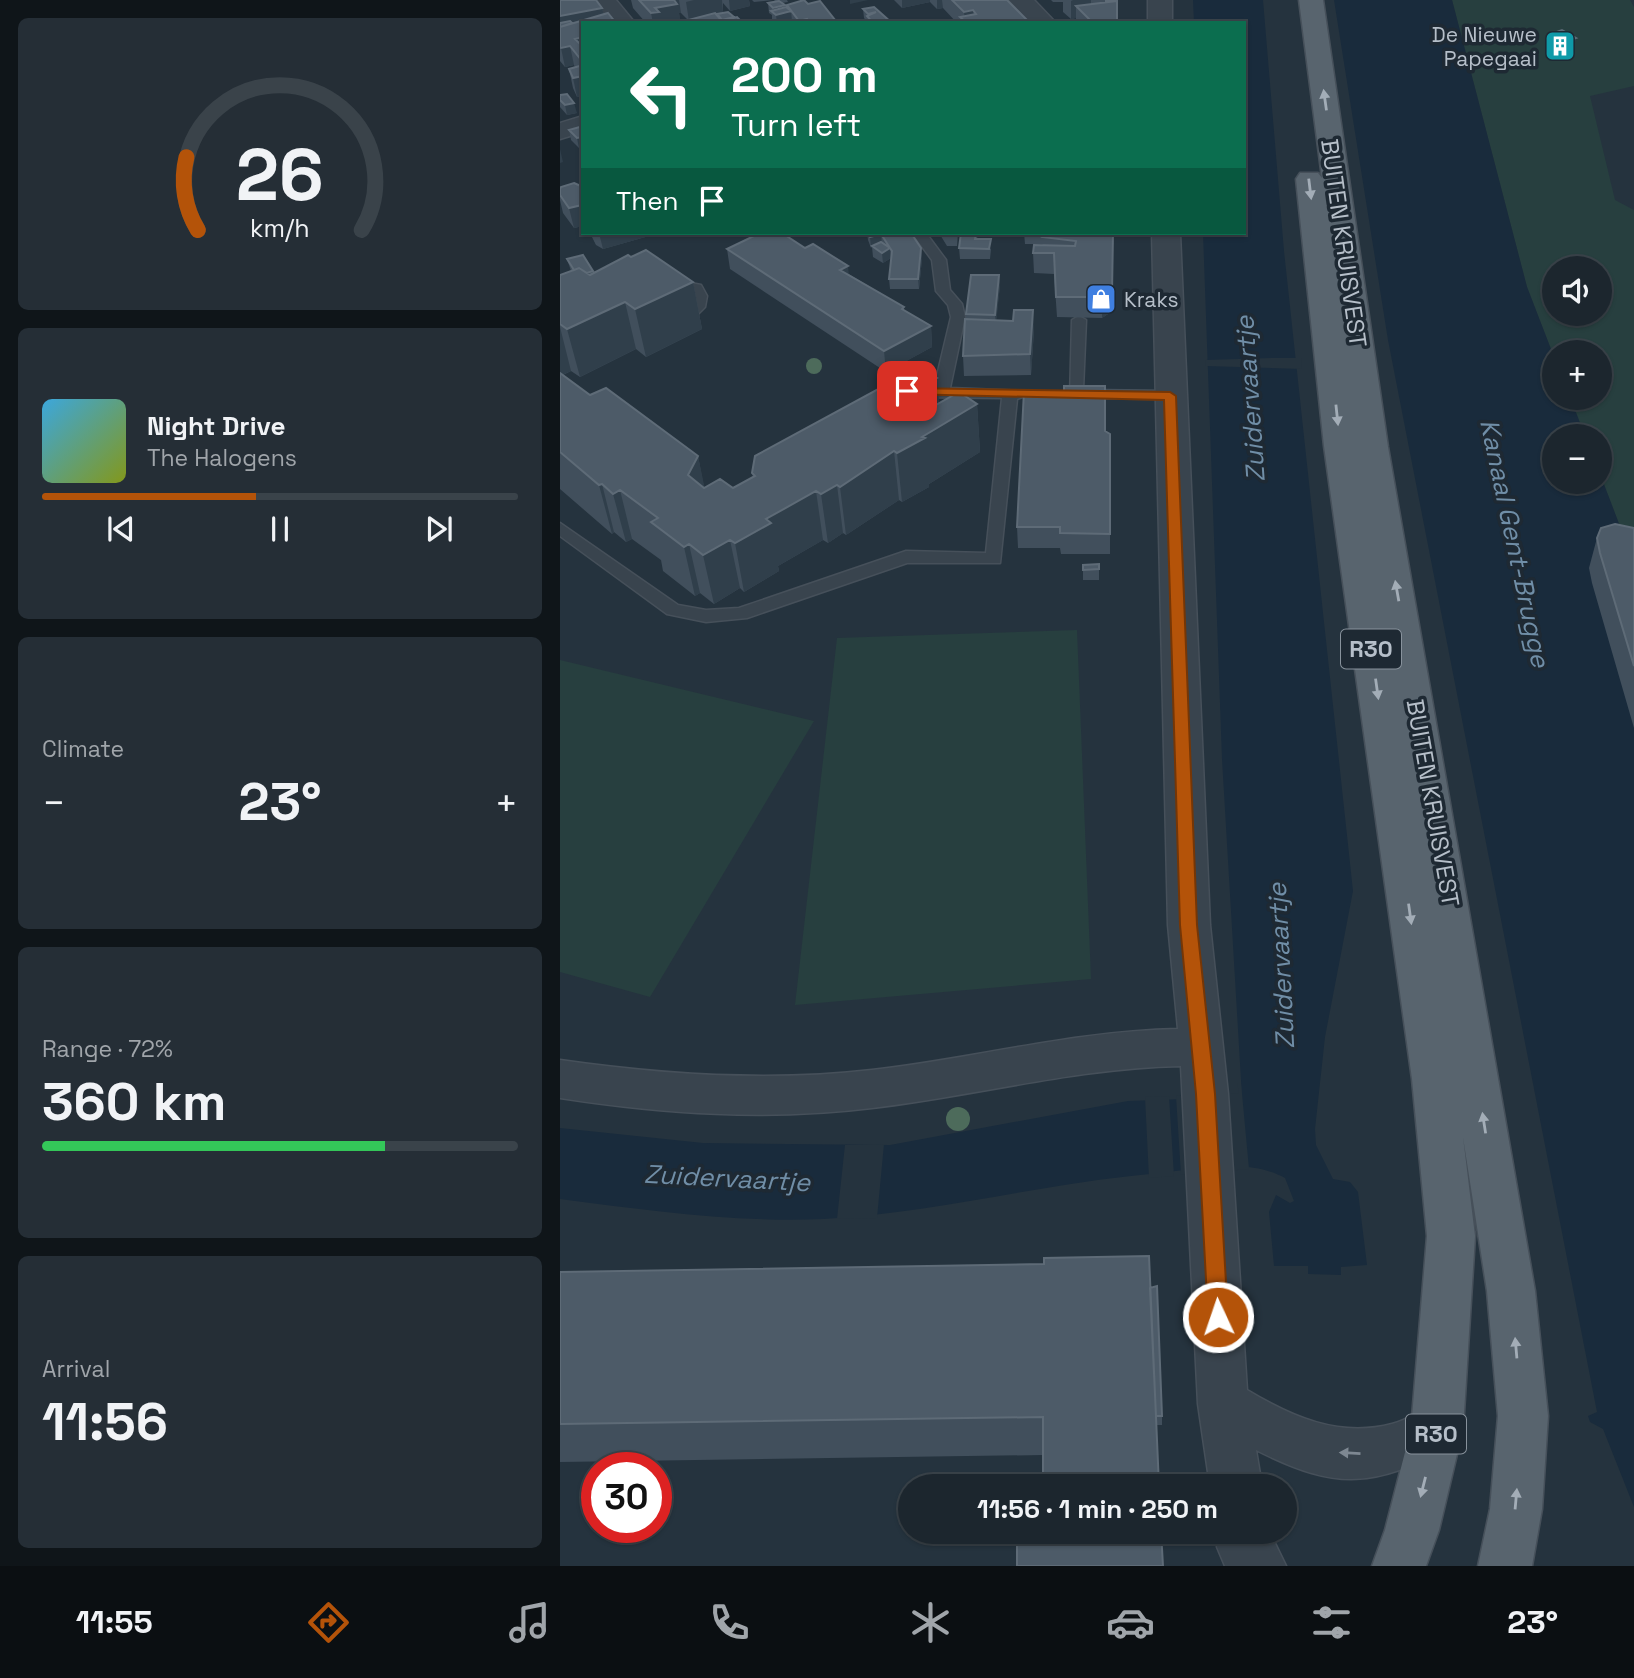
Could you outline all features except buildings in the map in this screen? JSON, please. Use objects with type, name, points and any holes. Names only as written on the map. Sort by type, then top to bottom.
[{"type":"main road","name":"BUITEN KRUISVEST","points":[[1288,0],[1340,446],[1434,1079],[1451,1236],[1437,1429],[1412,1530],[1399,1566]]},
{"type":"main road","name":"BUITEN KRUISVEST","points":[[1311,0],[1372,447],[1453,924],[1511,1291],[1523,1416],[1516,1509],[1505,1566]]},
{"type":"street","points":[[1021,0],[1042,21]]},
{"type":"street","points":[[1160,0],[1160,21]]},
{"type":"street","points":[[613,1],[623,21]]},
{"type":"street","points":[[560,131],[581,125]]},
{"type":"street","points":[[1166,235],[1189,925],[1206,1094],[1223,1404],[1234,1474]]},
{"type":"street","points":[[560,1079],[641,1092],[745,1096],[870,1089],[1150,1047],[1200,1047]]},
{"type":"street","points":[[1223,1404],[1271,1433],[1306,1448],[1340,1453],[1370,1454],[1395,1449],[1437,1429]]},
{"type":"street","points":[[1244,1544],[1259,1566]]},
{"type":"lane","points":[[920,235],[939,260],[943,291],[955,304],[958,317],[941,392]]},
{"type":"lane","points":[[653,285],[679,283],[696,288],[700,296],[698,307],[691,313]]},
{"type":"lane","points":[[1079,320],[1069,395],[1170,396]]},
{"type":"lane","points":[[907,391],[1036,394]]},
{"type":"lane","points":[[560,528],[673,610],[706,615],[741,614],[796,592],[906,557],[994,559],[1010,394]]},
{"type":"green space","points":[[1452,0],[1630,0],[1634,7],[1634,86],[1590,96],[1615,200],[1634,210],[1634,563],[1608,494],[1612,494],[1612,424],[1580,424],[1575,410],[1612,410],[1612,340],[1547,340],[1542,326],[1612,326],[1612,256],[1542,256],[1542,326],[1527,287]]},
{"type":"green space","points":[[1077,630],[1091,979],[795,1005],[837,638]]},
{"type":"green space","points":[[560,660],[814,721],[650,997],[560,972]]},
{"type":"water","name":"Zuidervaartje","points":[[1193,0],[1263,0],[1284,251],[1353,891],[1325,1037],[1315,1129],[1316,1145],[1333,1179],[1350,1182],[1358,1192],[1367,1265],[1341,1267],[1341,1275],[1308,1274],[1308,1266],[1274,1266],[1269,1212],[1276,1195],[1290,1203],[1294,1201],[1285,1178],[1270,1171],[1236,1166],[1069,1184],[906,1211],[824,1219],[725,1217],[560,1199],[560,1128],[703,1143],[890,1145],[1128,1101],[1242,1097],[1222,759],[1203,235],[1246,235],[1246,21],[1194,21]]},
{"type":"water","name":"Kanaal Gent-Brugge","points":[[1334,0],[1452,0],[1527,287],[1547,340],[1542,340],[1542,410],[1575,410],[1580,424],[1542,424],[1542,494],[1608,494],[1634,563],[1634,1507],[1603,1429],[1590,1422],[1588,1416],[1597,1412],[1388,340]]},
{"type":"pier","points":[[1301,358],[1302,369],[1206,366],[1205,360]]},
{"type":"pier","points":[[1237,1083],[1241,1083],[1249,1169],[1181,1175],[1176,1096],[1239,1093]]},
{"type":"pier","points":[[1169,1096],[1174,1176],[1149,1178],[1145,1097]]},
{"type":"pier","points":[[884,1144],[877,1218],[837,1219],[845,1145]]},
{"type":"place","name":"De Nieuwe Papegaai","points":[[1560,46]]},
{"type":"place","name":"Kraks","points":[[1101,299]]},
{"type":"route","points":[[907,391],[1170,396],[1189,925],[1206,1094],[1218,1317]]}]
